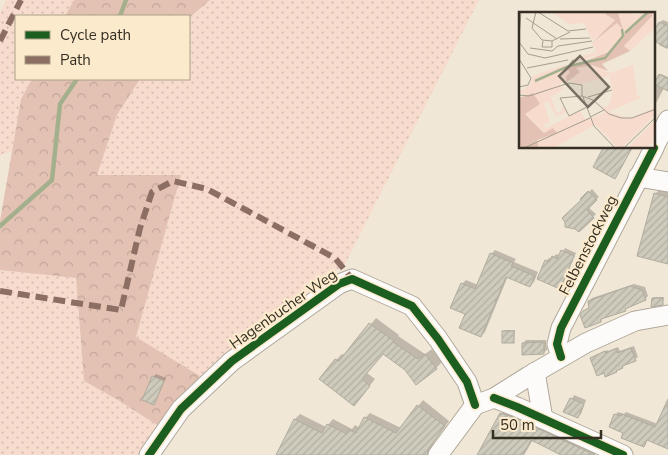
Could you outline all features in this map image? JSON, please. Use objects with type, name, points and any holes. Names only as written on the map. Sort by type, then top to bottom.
[{"type":"street","name":"Felbenstockweg","points":[[656,143],[668,120]]},
{"type":"street","name":"Felbenstockweg","points":[[561,357],[556,344],[561,328],[653,149]]},
{"type":"street","points":[[638,177],[668,182]]},
{"type":"street","name":"Hagenbucher Weg","points":[[149,455],[181,409],[232,361],[331,289],[352,279],[412,306],[438,339],[467,382],[475,405]]},
{"type":"street","points":[[438,455],[475,405],[494,398],[586,343],[635,321],[668,315]]},
{"type":"street","points":[[535,372],[543,418]]},
{"type":"street","points":[[494,398],[543,418],[623,455]]},
{"type":"shaded area","points":[[6,0],[74,0],[66,15],[15,15],[15,80],[31,80],[21,99],[12,151],[0,156],[0,12]]},
{"type":"shaded area","points":[[210,0],[479,0],[345,264],[200,376],[136,337],[181,175],[97,175],[117,115],[139,80],[190,80],[190,17]]},
{"type":"shaded area","points":[[0,270],[76,278],[84,381],[160,427],[139,455],[0,455]]},
{"type":"green space","points":[[74,0],[210,0],[190,17],[190,15],[66,15]]},
{"type":"green space","points":[[31,80],[139,80],[117,115],[97,175],[181,175],[136,337],[200,376],[160,427],[84,381],[76,278],[0,270],[0,221],[21,99]]},
{"type":"building","points":[[659,22],[668,26],[668,48],[656,42],[656,27]]},
{"type":"building","points":[[659,74],[668,79],[668,91],[656,85]]},
{"type":"building","points":[[602,149],[631,149],[615,179],[593,167]]},
{"type":"building","points":[[588,191],[597,200],[587,210],[594,218],[579,232],[565,227],[565,222],[562,218]]},
{"type":"building","points":[[654,193],[668,197],[668,264],[637,256]]},
{"type":"building","points":[[561,250],[574,256],[560,289],[537,279],[545,260],[549,262],[552,256],[557,259]]},
{"type":"building","points":[[490,253],[513,263],[511,266],[535,276],[530,287],[506,277],[481,337],[459,328],[465,314],[450,308],[461,283],[475,289]]},
{"type":"building","points":[[630,286],[642,290],[646,300],[625,309],[626,311],[601,319],[601,322],[585,328],[580,315],[589,308],[588,301]]},
{"type":"building","points":[[652,298],[663,298],[663,305],[651,307]]},
{"type":"building","points":[[369,323],[418,359],[425,354],[437,369],[416,385],[405,370],[383,354],[362,379],[370,386],[354,406],[319,379],[335,359],[339,361]]},
{"type":"building","points":[[502,331],[514,331],[514,343],[502,343]]},
{"type":"building","points":[[544,342],[544,354],[522,355],[522,343]]},
{"type":"building","points":[[631,348],[636,361],[622,366],[623,368],[617,372],[605,377],[604,373],[597,376],[590,358],[605,351],[605,353],[616,349],[617,353]]},
{"type":"building","points":[[152,376],[164,381],[154,405],[142,400]]},
{"type":"building","points":[[570,398],[584,404],[578,418],[563,412]]},
{"type":"building","points":[[668,399],[668,449],[647,440],[644,447],[621,438],[623,433],[609,427],[614,414],[621,416],[622,414],[655,427]]},
{"type":"building","points":[[417,405],[445,426],[429,448],[427,455],[276,455],[294,419],[322,433],[327,424],[347,434],[349,430],[356,433],[364,417],[396,433]]},
{"type":"building","points":[[500,413],[513,417],[595,455],[561,455],[531,440],[523,455],[477,455]]},
{"type":"waterway","points":[[120,15],[126,0]]},
{"type":"waterway","points":[[0,226],[52,180],[60,104],[76,80]]},
{"type":"marked path","points":[[0,41],[21,0]]},
{"type":"marked path","points":[[0,291],[121,310],[140,228],[152,192],[173,181],[207,189],[335,258],[352,279]]},
{"type":"cycle path","points":[[561,357],[557,344],[561,328],[653,149]]},
{"type":"cycle path","points":[[149,455],[181,409],[232,361],[339,284],[352,279],[412,306],[438,339],[467,382],[475,405]]},
{"type":"cycle path","points":[[494,398],[623,455]]}]
